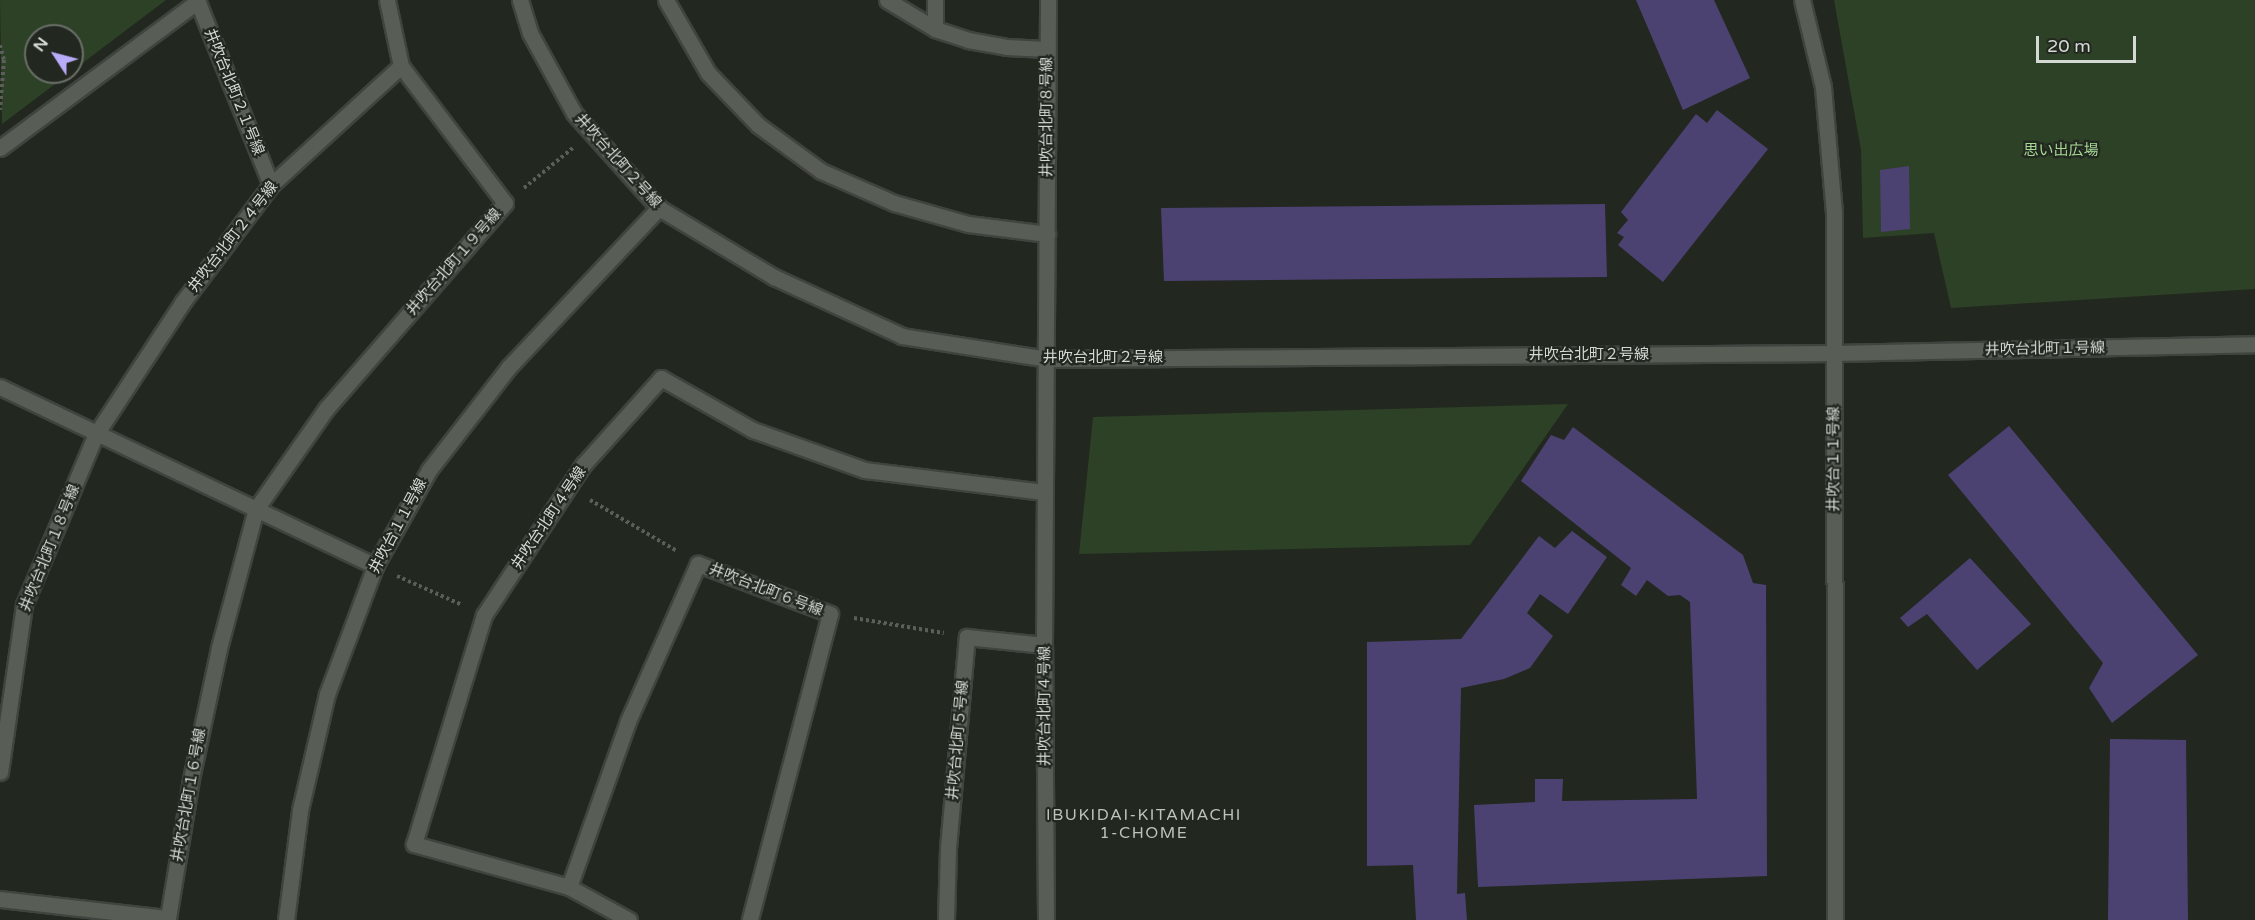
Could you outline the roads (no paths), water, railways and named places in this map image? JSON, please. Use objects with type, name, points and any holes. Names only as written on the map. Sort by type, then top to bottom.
[{"type":"street","points":[[0,147],[198,0]]},
{"type":"street","name":"井吹台北町２１号線","points":[[198,0],[271,185]]},
{"type":"street","name":"井吹台北町１９号線","points":[[256,509],[326,410],[505,203],[401,66],[387,0]]},
{"type":"street","name":"井吹台北町２号線","points":[[520,0],[530,33],[574,113],[658,208],[774,277],[902,336],[1047,359],[1834,353]]},
{"type":"street","points":[[666,0],[708,73],[758,125],[821,171],[894,203],[968,224],[1047,234]]},
{"type":"street","points":[[887,0],[935,29],[968,40],[1047,50]]},
{"type":"street","points":[[935,0],[935,29]]},
{"type":"street","name":"井吹台北町８号線","points":[[1047,359],[1048,0]]},
{"type":"street","name":"井吹台１１号線","points":[[1802,0],[1824,99],[1834,214],[1835,920]]},
{"type":"street","name":"井吹台北町２４号線","points":[[96,434],[182,303],[271,185],[401,66]]},
{"type":"street","name":"井吹台１１号線","points":[[286,920],[300,810],[327,694],[375,566],[429,470],[509,367],[658,208]]},
{"type":"street","name":"井吹台北町１号線","points":[[1834,353],[2255,344]]},
{"type":"street","name":"井吹台北町４号線","points":[[1046,920],[1044,645],[1047,359]]},
{"type":"street","name":"井吹台北町４号線","points":[[629,920],[569,887],[414,844],[484,615],[583,465],[661,378],[753,430],[865,470],[1045,492]]},
{"type":"street","points":[[0,387],[375,566]]},
{"type":"street","name":"井吹台北町１８号線","points":[[0,772],[24,605],[96,434]]},
{"type":"street","name":"井吹台北町１６号線","points":[[0,899],[168,918],[190,779],[256,509]]},
{"type":"street","name":"井吹台北町６号線","points":[[569,887],[628,721],[698,564],[830,614],[750,920]]},
{"type":"street","name":"井吹台北町５号線","points":[[946,920],[948,849],[967,637],[1044,645]]},
{"type":"district","name":"IBUKIDAI-KITAMACHI 1-CHOME","points":[[1144,824]]},
{"type":"park label","name":"思い出広場","points":[[2061,151]]}]
